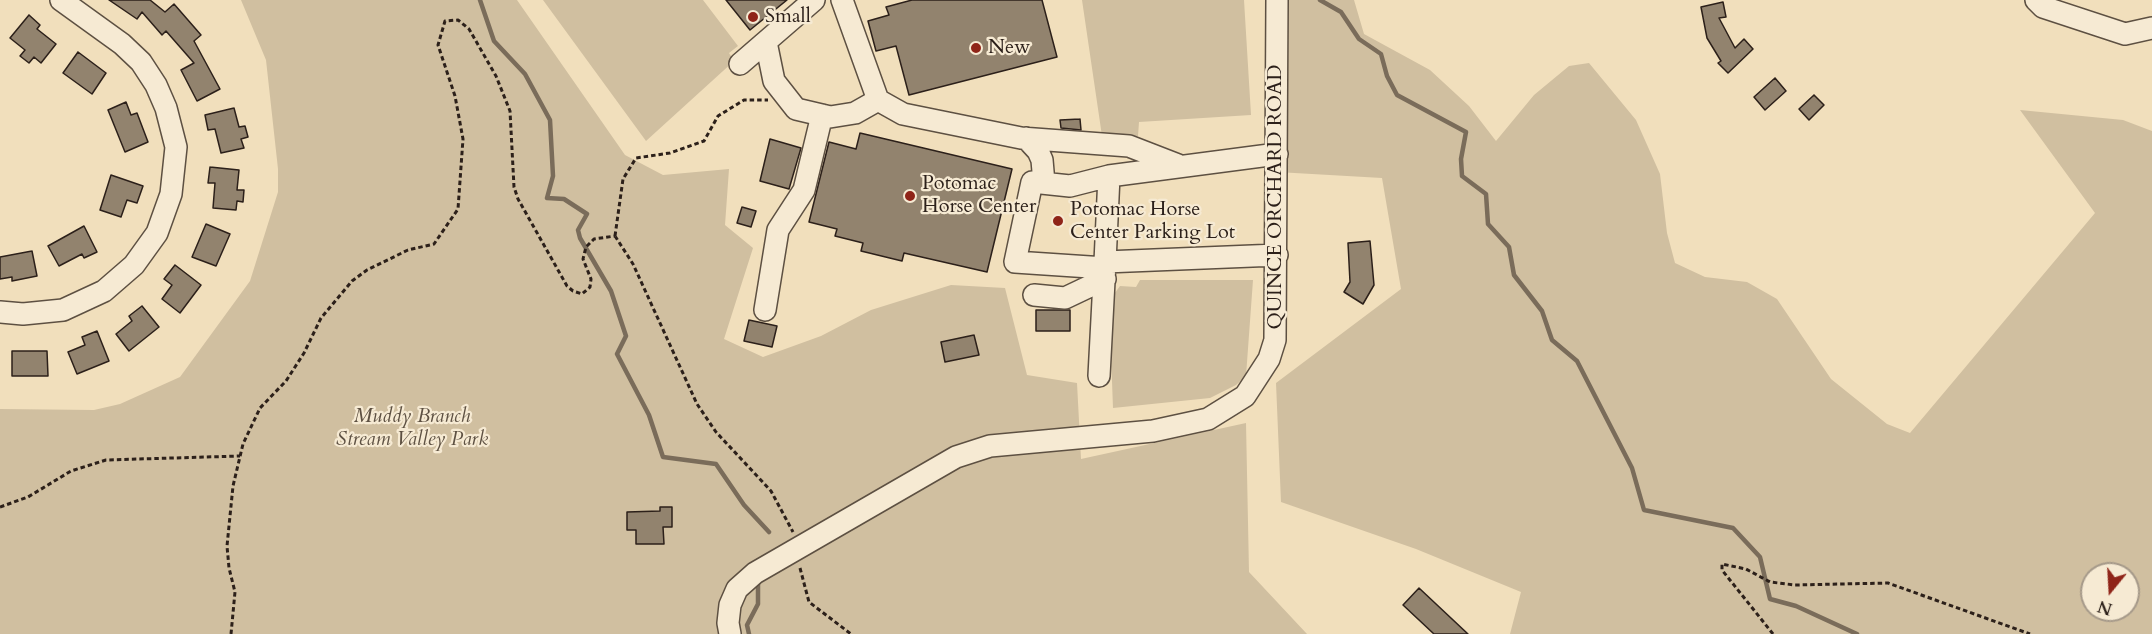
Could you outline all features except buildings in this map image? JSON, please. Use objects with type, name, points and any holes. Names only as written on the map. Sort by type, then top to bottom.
[{"type":"street","points":[[0,312],[23,314],[63,310],[104,291],[134,265],[157,233],[171,194],[176,147],[166,108],[156,85],[141,62],[122,44],[61,0]]},
{"type":"street","points":[[740,64],[814,0]]},
{"type":"street","points":[[842,0],[878,100],[903,114],[1026,138],[1129,146],[1181,166]]},
{"type":"street","name":"QUINCE ORCHARD ROAD","points":[[730,634],[728,623],[730,605],[737,590],[755,573],[956,457],[990,446],[1153,431],[1208,419],[1245,396],[1269,359],[1275,340],[1277,0]]},
{"type":"street","points":[[2036,0],[2043,7],[2125,34],[2152,28]]},
{"type":"street","points":[[766,42],[774,81],[796,109],[830,117],[855,113],[878,100]]},
{"type":"street","points":[[765,310],[778,230],[804,190],[822,115]]},
{"type":"street","points":[[1026,138],[1038,151],[1042,160],[1044,183]]},
{"type":"street","points":[[1277,154],[1109,176],[1070,186],[1032,182],[1015,262],[1105,270],[1277,255]]},
{"type":"street","points":[[1099,376],[1109,176]]},
{"type":"street","points":[[1035,295],[1065,298],[1105,270]]},
{"type":"path","points":[[231,634],[235,592],[227,546],[233,486],[240,456],[260,408],[286,381],[321,318],[352,281],[367,270],[408,250],[434,244],[458,209],[463,140],[455,96],[438,45],[445,21],[458,20],[469,29],[496,76],[510,111],[516,193],[567,286],[582,294],[590,287],[591,279],[583,259],[586,247],[594,239],[615,236]]},
{"type":"path","points":[[796,109],[773,100],[744,100],[718,116],[704,141],[670,153],[636,158],[623,179],[615,236],[633,264],[697,404],[716,432],[771,491],[792,531],[809,602],[850,634]]},
{"type":"path","points":[[0,507],[28,497],[71,471],[106,460],[240,456]]},
{"type":"path","points":[[1773,634],[1736,590],[1722,570],[1722,564],[1746,569],[1770,582],[1795,585],[1888,583],[2030,634]]},
{"type":"green space","name":"Muddy Branch Stream Valley Park","points":[[241,0],[517,0],[625,155],[663,175],[729,169],[725,225],[753,248],[724,339],[763,357],[821,336],[871,310],[951,285],[1005,288],[1027,375],[1077,383],[1081,459],[1246,423],[1249,572],[1307,634],[0,634],[0,409],[94,410],[120,404],[180,377],[250,281],[278,192],[278,169],[266,60]]},
{"type":"green space","points":[[543,0],[703,0],[738,46],[729,53],[734,61],[646,141]]},
{"type":"green space","points":[[1082,0],[1244,0],[1251,115],[1139,122],[1138,136],[1102,136]]},
{"type":"green space","points":[[1277,0],[1354,0],[1364,34],[1430,70],[1469,106],[1496,141],[1534,95],[1569,66],[1589,63],[1636,120],[1660,174],[1667,233],[1675,263],[1705,277],[1747,282],[1777,299],[1831,379],[1887,424],[1910,433],[2095,213],[2020,110],[2123,120],[2152,131],[2152,634],[1510,634],[1521,592],[1416,549],[1281,502],[1276,383],[1401,289],[1382,178],[1277,172]]},
{"type":"green space","points":[[1140,280],[1253,280],[1246,376],[1236,385],[1210,398],[1113,408],[1109,301],[1120,286],[1136,287]]},
{"type":"waterway","points":[[480,0],[494,41],[525,74],[550,120],[553,176],[547,198],[564,199],[587,214],[578,230],[580,238],[611,291],[626,336],[617,354],[649,415],[663,457],[716,464],[744,505],[769,532]]},
{"type":"waterway","points":[[1320,0],[1341,12],[1359,39],[1381,54],[1387,76],[1397,95],[1466,132],[1461,159],[1462,176],[1486,194],[1488,224],[1509,247],[1514,275],[1542,311],[1552,340],[1577,361],[1632,468],[1644,510],[1733,528],[1760,557],[1770,599],[1796,606],[1857,634]]},
{"type":"waterway","points":[[749,634],[747,625],[758,604],[758,584]]},
{"type":"place","name":"Small","points":[[753,17]]},
{"type":"place","name":"New","points":[[976,48]]},
{"type":"place","name":"Potomac Horse Center","points":[[910,196]]},
{"type":"place","name":"Potomac Horse Center Parking Lot","points":[[1058,221]]}]
